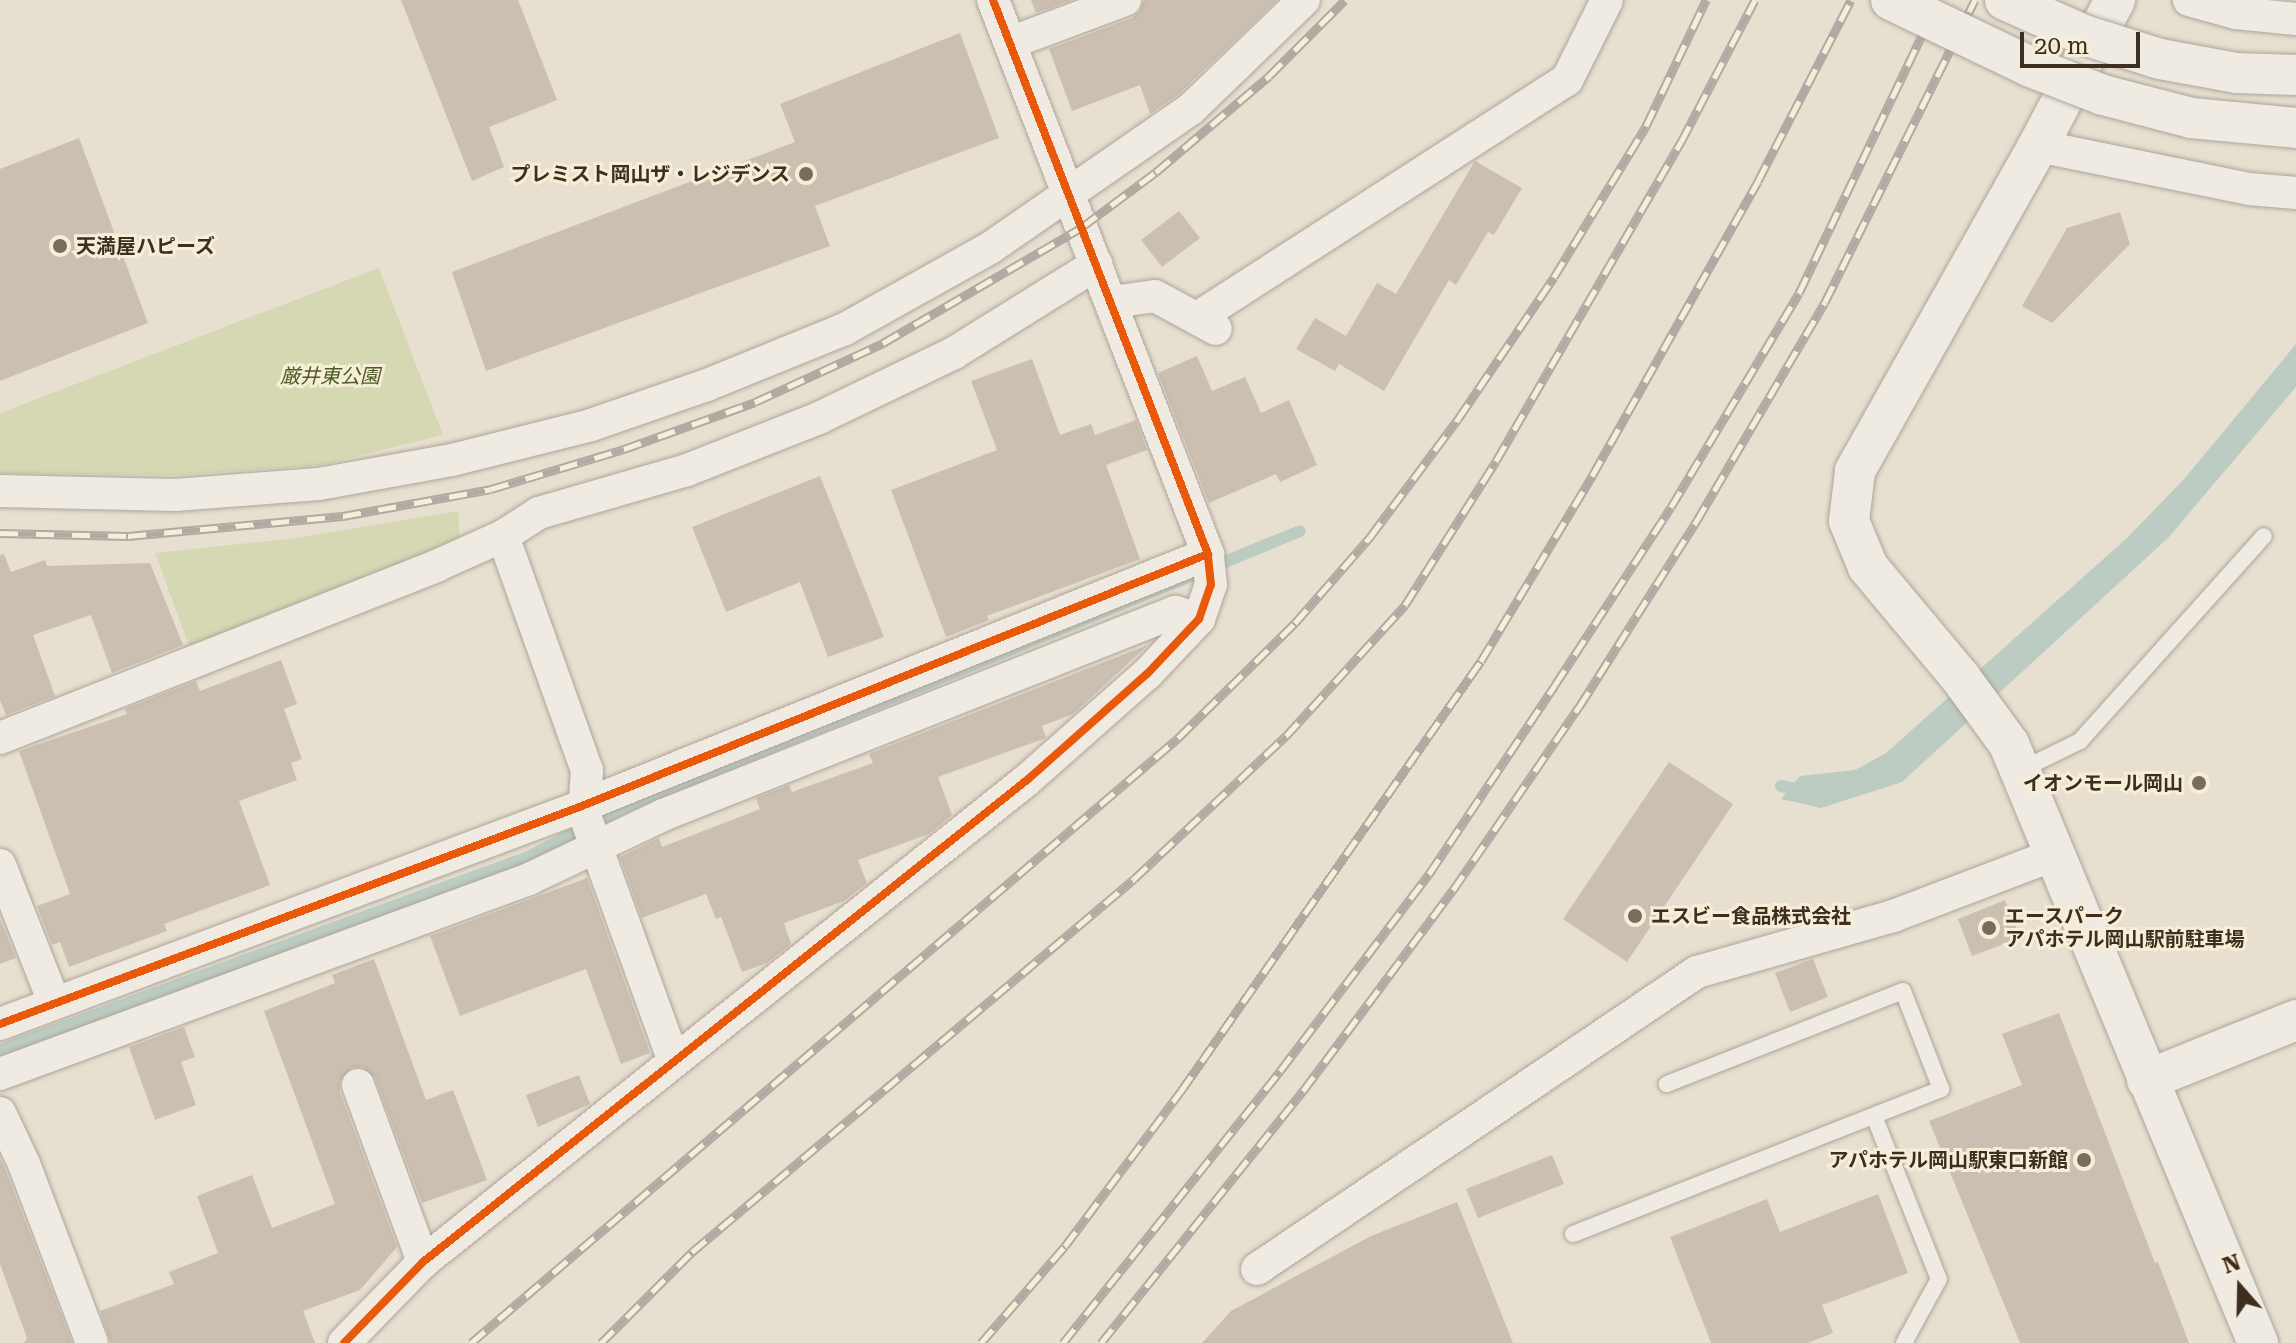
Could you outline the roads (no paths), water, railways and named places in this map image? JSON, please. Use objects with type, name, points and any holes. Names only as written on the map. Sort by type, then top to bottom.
[{"type":"street","points":[[344,1343],[423,1262],[673,1059],[1027,780],[1147,674],[1199,619],[1209,568],[1112,302],[993,0]]},
{"type":"street","points":[[1010,43],[1125,0]]},
{"type":"street","points":[[0,491],[175,495],[319,484],[452,460],[591,425],[707,385],[845,329],[990,248],[1191,109],[1304,0]]},
{"type":"street","points":[[1112,302],[1155,296],[1207,324],[1567,80],[1607,0]]},
{"type":"street","points":[[1891,0],[2031,67],[2103,95],[2191,118],[2296,128]]},
{"type":"street","points":[[2005,0],[2084,35],[2160,59],[2236,73],[2296,75]]},
{"type":"street","points":[[2115,0],[2038,146],[1855,471],[1849,521],[1868,567],[1960,677],[2009,744],[2258,1343]]},
{"type":"street","points":[[2189,0],[2236,13],[2296,19]]},
{"type":"street","points":[[2038,146],[2249,189],[2296,193]]},
{"type":"street","points":[[0,738],[503,536],[539,513],[687,470],[819,418],[954,353],[1097,264]]},
{"type":"street","points":[[503,536],[587,770],[589,825],[673,1059]]},
{"type":"street","points":[[0,1074],[529,879],[589,825],[1209,568]]},
{"type":"street","points":[[0,1024],[54,1002],[589,825],[1175,612],[1199,619]]},
{"type":"street","points":[[1257,1269],[1697,972],[1893,916],[2054,855]]},
{"type":"street","points":[[0,865],[54,1002]]},
{"type":"street","points":[[2147,1080],[2296,1020]]},
{"type":"street","points":[[358,1085],[423,1262]]},
{"type":"street","points":[[0,1113],[24,1164],[92,1343]]},
{"type":"lane","points":[[2020,770],[2080,741],[2264,536]]},
{"type":"lane","points":[[1573,1234],[1941,1089],[1903,991],[1667,1084]]},
{"type":"lane","points":[[1874,1116],[1939,1279],[1904,1343]]},
{"type":"waterway","points":[[0,1050],[528,857],[623,808],[1300,531]]},
{"type":"waterway","points":[[1781,786],[1807,791]]},
{"type":"railway","points":[[0,533],[128,536],[343,516],[491,489],[624,449],[755,402],[883,343],[1082,227],[1156,172],[1269,76],[1345,0]]},
{"type":"railway","points":[[471,1343],[1178,738],[1295,623],[1370,537],[1458,419],[1554,277],[1646,126],[1706,0]]},
{"type":"railway","points":[[601,1343],[692,1252],[1134,879],[1286,736],[1405,605],[1496,461],[1681,142],[1755,0]]},
{"type":"railway","points":[[981,1343],[1065,1246],[1181,1091],[1481,661],[1592,476],[1758,181],[1851,0]]},
{"type":"railway","points":[[1063,1343],[1280,1071],[1429,874],[1555,685],[1671,507],[1799,293],[1939,0]]},
{"type":"railway","points":[[1101,1343],[1303,1091],[1453,890],[1579,707],[1696,522],[1825,302],[1975,0]]},
{"type":"place","name":"プレミスト岡山ザ・レジデンス","points":[[806,174]]},
{"type":"place","name":"天満屋ハピーズ","points":[[60,246]]},
{"type":"place","name":"イオンモール岡山","points":[[2199,783]]},
{"type":"place","name":"エスビー食品株式会社","points":[[1635,916]]},
{"type":"place","name":"エースパーク アパホテル岡山駅前駐車場","points":[[1989,928]]},
{"type":"place","name":"アパホテル岡山駅東口新館","points":[[2084,1160]]},
{"type":"park label","name":"厳井東公園","points":[[330,376]]}]
